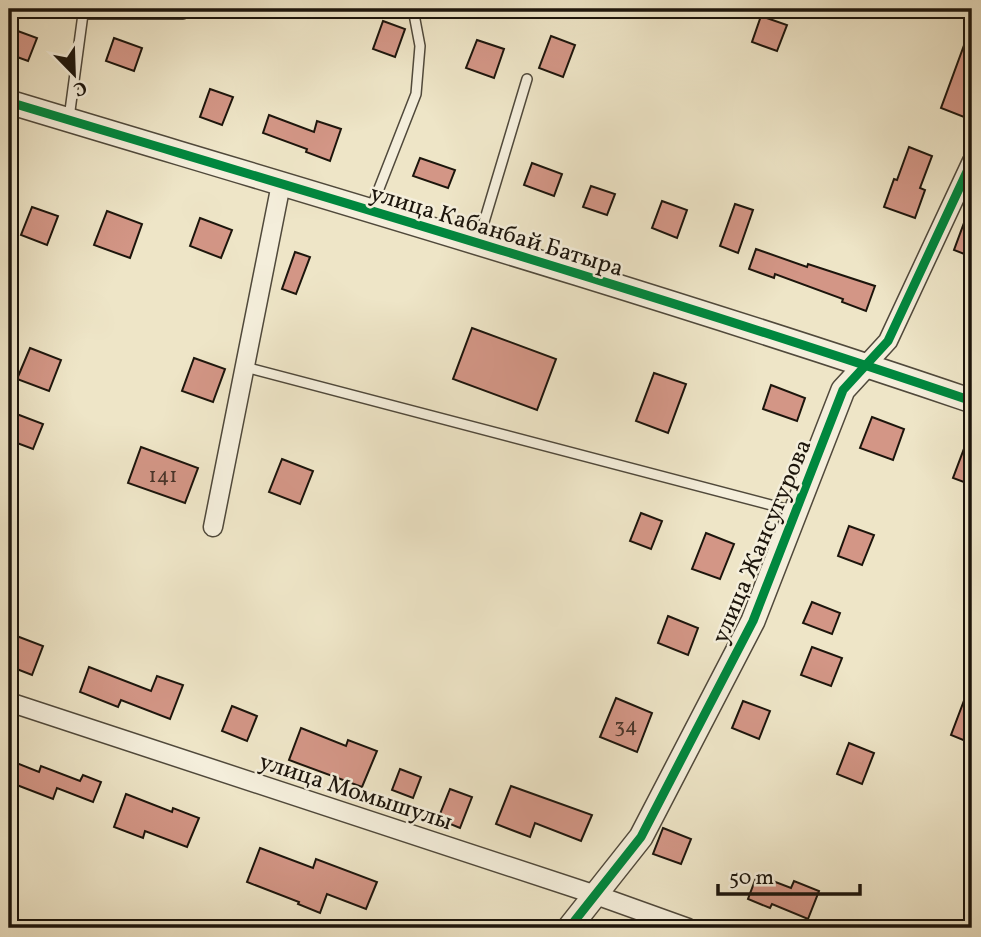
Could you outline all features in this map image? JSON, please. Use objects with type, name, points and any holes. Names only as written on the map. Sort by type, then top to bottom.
[{"type":"street","name":"улица Кабанбай Батыра","points":[[9,102],[478,243],[972,401]]},
{"type":"street","name":"улица Жансугурова","points":[[569,928],[641,837],[753,621],[843,390],[888,341],[972,161]]},
{"type":"street","points":[[213,527],[281,184]]},
{"type":"street","name":"улица Момышулы","points":[[9,702],[596,895],[688,928]]},
{"type":"lane","points":[[370,211],[416,94],[420,46],[413,9]]},
{"type":"lane","points":[[68,120],[83,15],[183,14]]},
{"type":"lane","points":[[478,243],[527,79]]},
{"type":"lane","points":[[245,367],[795,512]]},
{"type":"building","points":[[761,16],[787,25],[777,51],[752,42]]},
{"type":"building","points":[[383,21],[405,29],[395,57],[373,49]]},
{"type":"building","points":[[970,29],[972,96],[964,117],[941,108]]},
{"type":"building","points":[[15,30],[37,38],[28,61],[9,54]]},
{"type":"building","points":[[551,36],[575,45],[563,77],[539,68]]},
{"type":"building","points":[[114,38],[142,48],[134,71],[106,61]]},
{"type":"building","points":[[477,40],[504,49],[494,78],[466,68]]},
{"type":"building","points":[[210,89],[233,97],[222,125],[200,117]]},
{"type":"building","points":[[269,115],[314,132],[317,121],[341,129],[330,161],[306,152],[307,149],[263,133]]},
{"type":"building","points":[[909,147],[932,156],[920,188],[925,190],[915,218],[884,207]]},
{"type":"building","points":[[420,158],[455,170],[448,188],[413,176]]},
{"type":"building","points":[[532,163],[562,174],[554,196],[524,185]]},
{"type":"building","points":[[591,186],[615,194],[607,215],[583,207]]},
{"type":"building","points":[[662,201],[687,210],[677,238],[652,228]]},
{"type":"building","points":[[735,204],[753,210],[738,253],[720,246]]},
{"type":"building","points":[[972,204],[972,257],[954,250]]},
{"type":"building","points":[[32,207],[58,216],[47,245],[21,235]]},
{"type":"building","points":[[107,211],[142,224],[130,258],[94,245]]},
{"type":"building","points":[[200,218],[232,230],[221,258],[190,246]]},
{"type":"building","points":[[756,249],[875,286],[866,311],[842,302],[843,299],[775,274],[774,278],[749,269]]},
{"type":"building","points":[[295,252],[310,257],[296,294],[282,289]]},
{"type":"building","points":[[472,328],[556,359],[537,410],[453,379]]},
{"type":"building","points":[[30,348],[61,360],[49,391],[17,379]]},
{"type":"building","points":[[194,358],[225,369],[213,402],[182,391]]},
{"type":"building","points":[[654,373],[686,384],[668,433],[636,421]]},
{"type":"building","points":[[771,385],[805,398],[797,421],[763,409]]},
{"type":"building","points":[[14,413],[43,424],[33,449],[9,440],[9,425]]},
{"type":"building","points":[[872,417],[904,429],[893,460],[860,448]]},
{"type":"building","points":[[972,430],[972,485],[953,478]]},
{"type":"building","points":[[141,447],[198,468],[185,503],[128,483]]},
{"type":"building","points":[[282,459],[313,471],[300,504],[269,492]]},
{"type":"building","points":[[641,513],[662,521],[651,549],[630,541]]},
{"type":"building","points":[[849,526],[874,535],[862,565],[838,556]]},
{"type":"building","points":[[706,533],[734,544],[720,579],[692,569]]},
{"type":"building","points":[[812,602],[840,613],[832,634],[803,623]]},
{"type":"building","points":[[668,616],[698,628],[688,655],[658,643]]},
{"type":"building","points":[[14,635],[43,646],[32,675],[9,666],[9,649]]},
{"type":"building","points":[[812,647],[842,658],[831,686],[801,675]]},
{"type":"building","points":[[89,667],[151,691],[157,676],[183,685],[170,719],[121,700],[118,707],[80,692]]},
{"type":"building","points":[[971,682],[972,731],[968,742],[951,735]]},
{"type":"building","points":[[616,698],[652,713],[637,752],[600,737]]},
{"type":"building","points":[[743,701],[770,711],[759,739],[732,728]]},
{"type":"building","points":[[232,706],[257,716],[247,741],[222,731]]},
{"type":"building","points":[[301,728],[346,746],[348,740],[377,751],[362,787],[289,760]]},
{"type":"building","points":[[849,743],[874,753],[862,784],[837,774]]},
{"type":"building","points":[[9,760],[39,772],[41,766],[80,781],[83,775],[101,782],[93,802],[57,788],[53,799],[9,782]]},
{"type":"building","points":[[400,769],[421,777],[413,798],[392,790]]},
{"type":"building","points":[[511,786],[592,815],[581,841],[535,823],[530,837],[496,824]]},
{"type":"building","points":[[450,789],[472,797],[460,828],[438,819]]},
{"type":"building","points":[[126,794],[172,812],[173,808],[199,818],[187,847],[145,831],[143,838],[114,827]]},
{"type":"building","points":[[663,828],[691,839],[681,864],[653,854]]},
{"type":"building","points":[[260,848],[313,868],[316,859],[377,882],[366,909],[327,894],[320,913],[247,882]]},
{"type":"building","points":[[757,875],[791,888],[794,881],[819,891],[808,919],[772,904],[770,908],[748,899]]},
{"type":"cycle path","points":[[9,102],[612,285],[972,401]]},
{"type":"cycle path","points":[[569,928],[641,837],[753,621],[843,390],[888,341],[972,161]]}]
